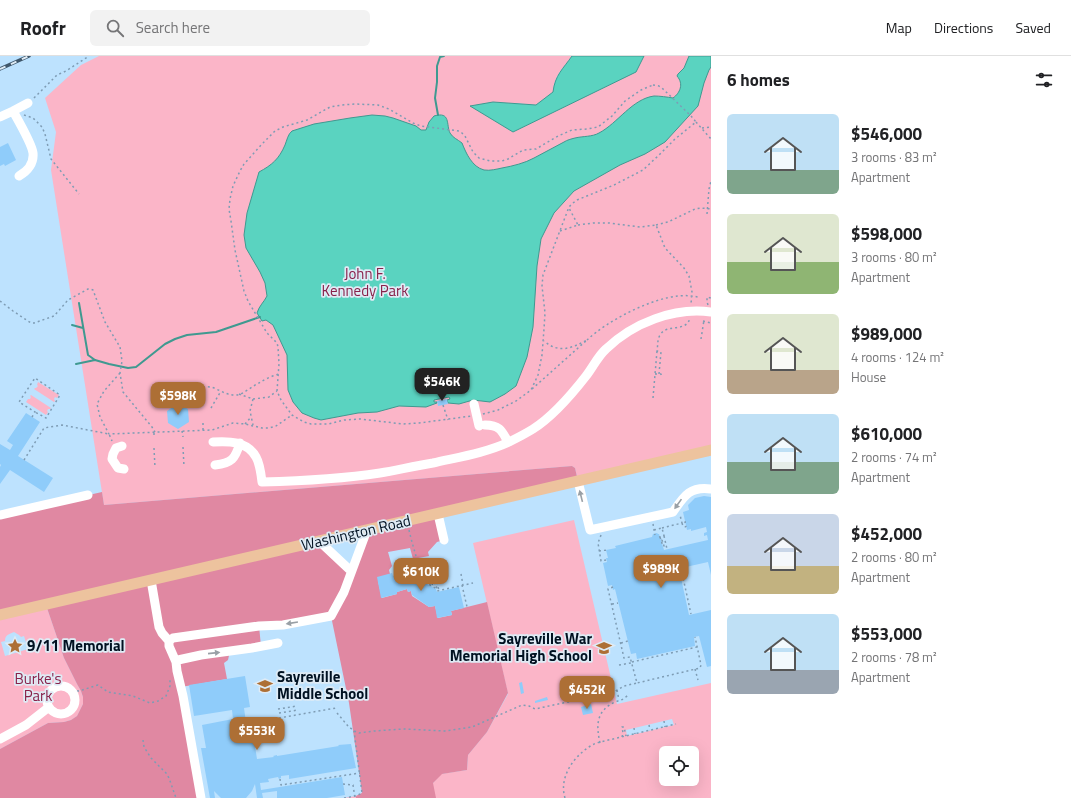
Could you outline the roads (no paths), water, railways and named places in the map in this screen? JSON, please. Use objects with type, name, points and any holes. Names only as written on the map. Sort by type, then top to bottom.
[{"type":"main road","name":"Washington Road","points":[[0,615],[711,450]]},
{"type":"street","points":[[0,117],[15,114],[28,103]]},
{"type":"street","points":[[15,114],[33,153],[33,161],[30,167],[19,176]]},
{"type":"street","points":[[213,442],[225,441],[240,443],[249,448],[256,457],[260,468],[262,482],[322,480],[379,473],[476,454],[508,442],[533,429],[565,401],[587,375],[605,350],[625,334],[646,322],[666,316],[691,311],[702,311],[708,314]]},
{"type":"street","points":[[474,404],[482,426],[494,426],[499,428],[508,442]]},
{"type":"street","points":[[215,465],[225,464],[233,459],[240,443]]},
{"type":"street","points":[[119,447],[113,454],[112,458],[118,468],[124,469]]},
{"type":"street","points":[[578,481],[590,530],[673,512],[683,498],[690,492],[701,488],[711,489]]},
{"type":"street","points":[[0,515],[88,495]]},
{"type":"street","points":[[438,514],[444,540]]},
{"type":"street","points":[[169,641],[173,638],[259,626],[283,625],[331,616],[344,592],[367,530]]},
{"type":"street","points":[[319,541],[351,572]]},
{"type":"street","points":[[151,580],[159,627],[169,641],[168,646],[177,666],[201,798]]},
{"type":"street","points":[[177,666],[178,660],[201,655],[252,648],[278,642]]},
{"type":"street","points":[[64,686],[72,691],[75,700],[69,711],[61,714],[53,711],[49,707],[47,698],[51,690],[55,687],[64,686]]},
{"type":"street","points":[[0,739],[26,725],[49,707]]},
{"type":"waterway","points":[[438,115],[435,98],[437,66],[440,57],[444,56]]},
{"type":"waterway","points":[[79,303],[88,355],[95,360],[128,368],[136,367],[165,344],[175,339],[187,335],[216,332],[260,317]]},
{"type":"waterway","points":[[72,325],[83,328]]},
{"type":"waterway","points":[[76,364],[95,360]]},
{"type":"railway","points":[[0,69],[29,56]]},
{"type":"place","name":"9/11 Memorial","points":[[15,646]]},
{"type":"place","name":"Sayreville War Memorial High School","points":[[604,648]]},
{"type":"place","name":"Sayreville Middle School","points":[[265,686]]},
{"type":"park label","name":"John F. Kennedy Park","points":[[365,282]]},
{"type":"park label","name":"Burke's Park","points":[[38,688]]}]
